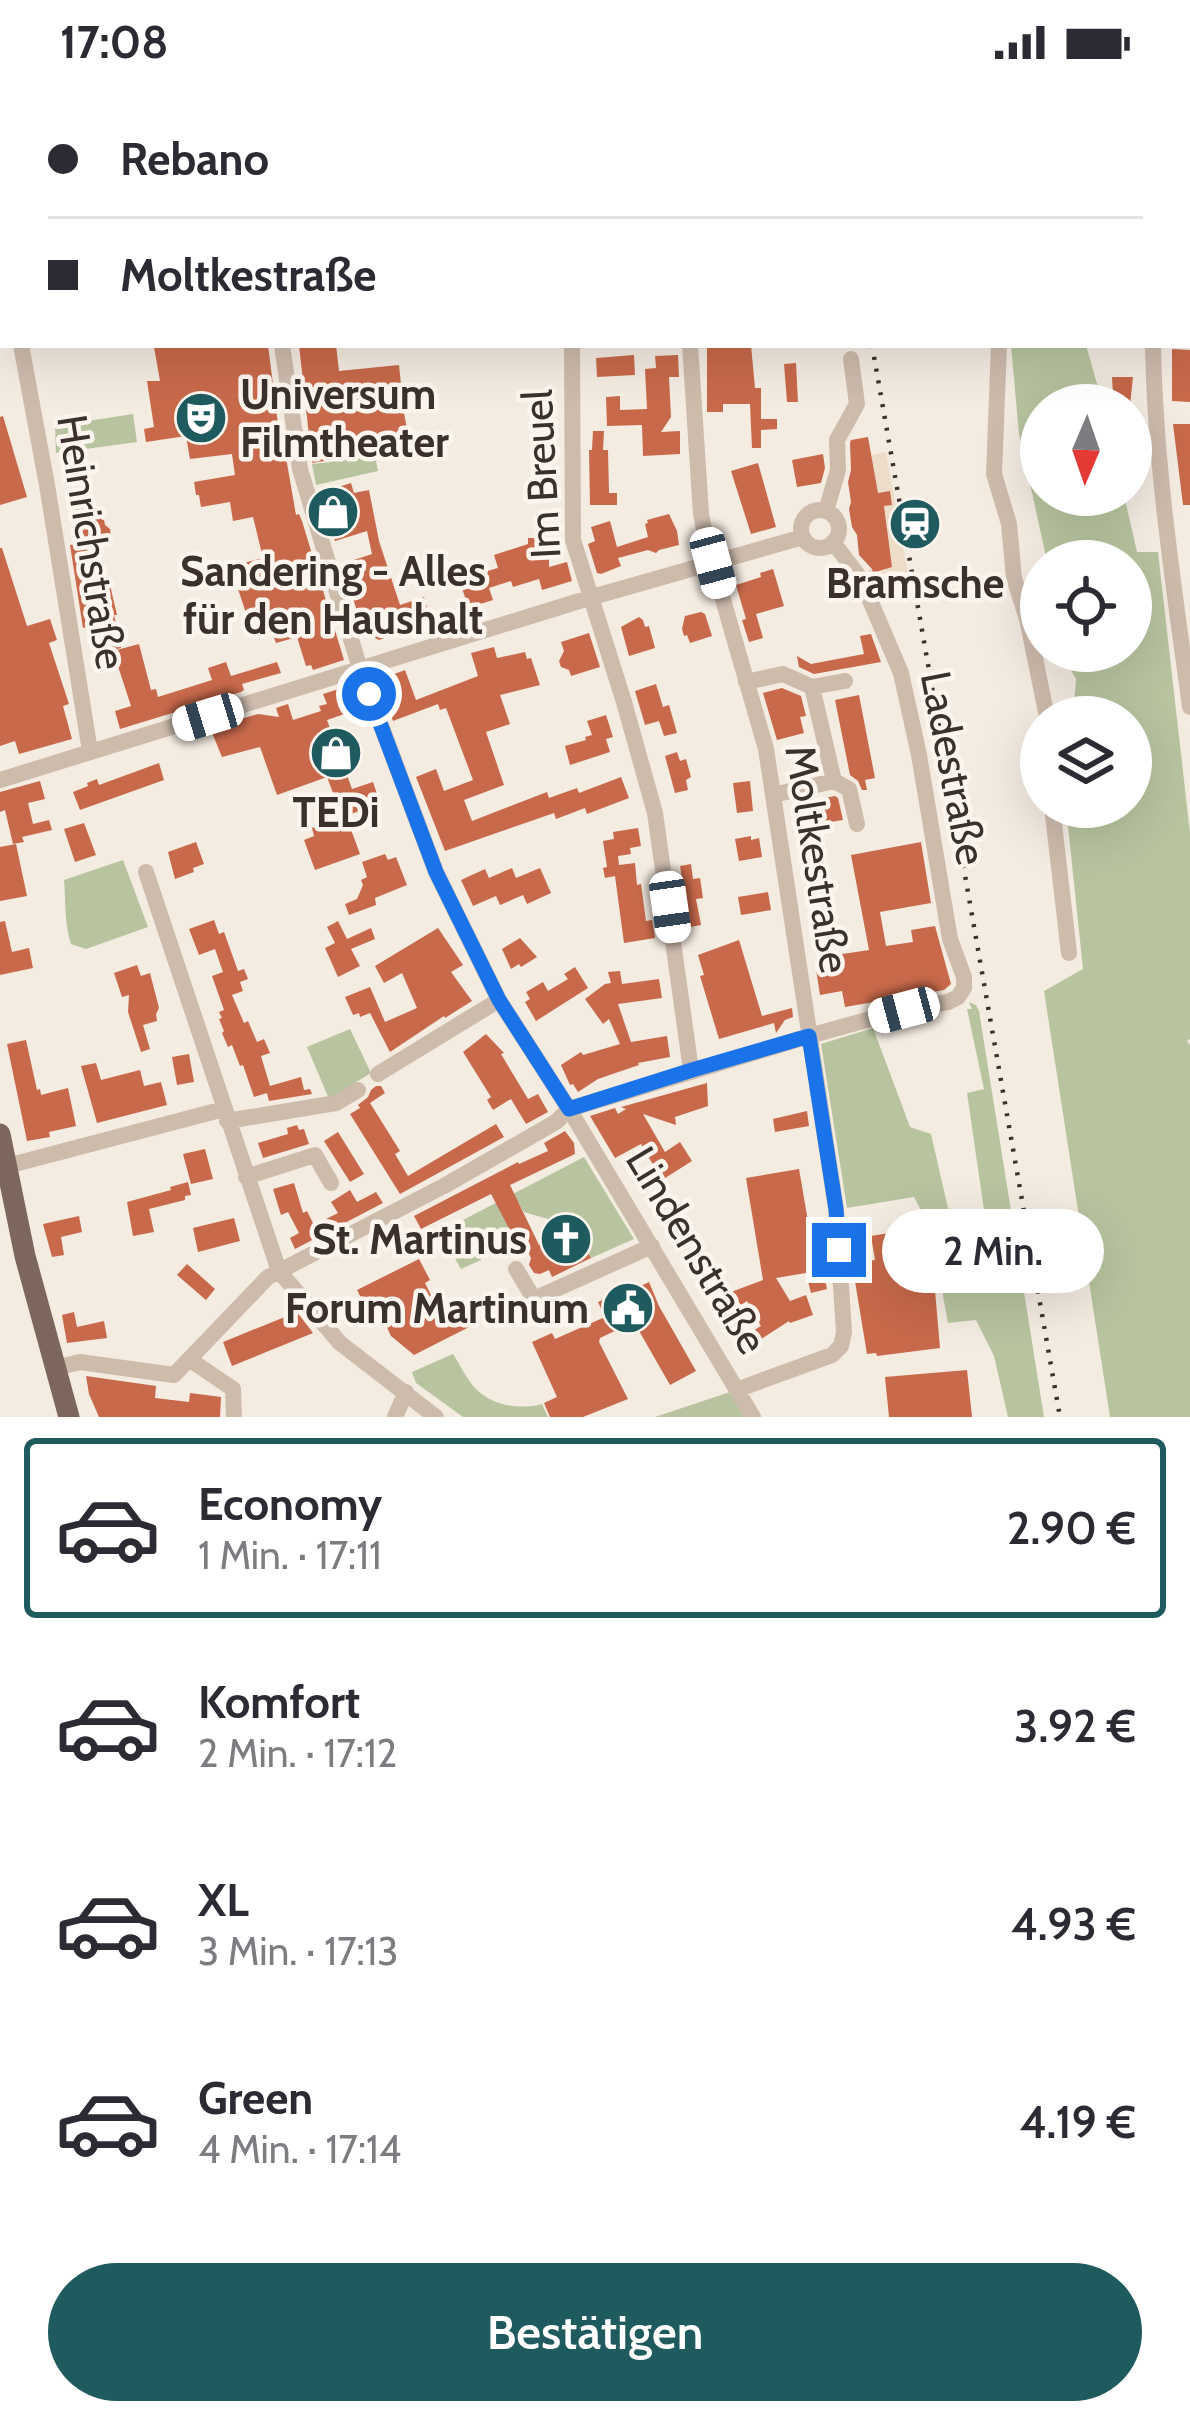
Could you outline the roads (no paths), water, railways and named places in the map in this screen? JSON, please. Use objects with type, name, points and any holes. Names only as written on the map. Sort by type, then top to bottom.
[{"type":"main road","points":[[0,1134],[25,1256],[69,1417]]},
{"type":"street","name":"Heinrichstraße","points":[[22,348],[90,752]]},
{"type":"street","name":"Lindenstraße","points":[[283,348],[300,469],[360,669],[436,872],[499,1000],[753,1417]]},
{"type":"street","name":"Im Breuel","points":[[572,348],[573,539],[655,813],[692,1070]]},
{"type":"street","name":"Moltkestraße","points":[[690,348],[701,514],[766,749],[836,1209],[844,1337],[832,1354],[739,1389]]},
{"type":"street","points":[[999,348],[994,474],[1009,524],[1014,578],[1043,696]]},
{"type":"street","points":[[1153,348],[1154,410],[1168,547],[1190,707]]},
{"type":"street","points":[[826,511],[838,470],[837,440],[857,404],[851,359]]},
{"type":"street","points":[[0,780],[792,538],[803,537],[817,547],[833,542],[839,527],[836,518],[815,510],[801,526],[803,537]]},
{"type":"street","name":"Ladestraße","points":[[809,1036],[937,1004],[958,997],[964,988],[950,939],[906,690],[861,579],[833,542]]},
{"type":"street","points":[[1168,547],[1190,546]]},
{"type":"street","points":[[746,682],[783,674],[812,687],[845,681]]},
{"type":"street","points":[[812,687],[834,781]]},
{"type":"street","points":[[773,795],[834,781],[850,789],[857,824]]},
{"type":"street","points":[[1054,828],[1069,953]]},
{"type":"street","points":[[146,872],[279,1271],[340,1343],[436,1417]]},
{"type":"street","points":[[378,1073],[499,1000]]},
{"type":"street","points":[[55,1368],[80,1362],[175,1375],[268,1277],[442,1187],[556,1122],[569,1109],[809,1036]]},
{"type":"street","points":[[7,1166],[226,1115],[336,1103],[358,1090]]},
{"type":"street","points":[[246,1177],[315,1155],[331,1184]]},
{"type":"street","points":[[517,1269],[533,1299],[652,1246]]},
{"type":"street","points":[[189,1359],[233,1390],[234,1417]]},
{"type":"street","points":[[395,1417],[406,1392]]},
{"type":"railway","points":[[873,348],[1060,1417]]},
{"type":"place","name":"Universum Filmtheater","points":[[201,418]]},
{"type":"place","name":"Sandering - Alles für den Haushalt","points":[[333,512]]},
{"type":"place","name":"Bramsche","points":[[915,524]]},
{"type":"place","name":"TEDi","points":[[336,753]]},
{"type":"place","name":"St. Martinus","points":[[566,1239]]},
{"type":"place","name":"Forum Martinum","points":[[628,1308]]}]
